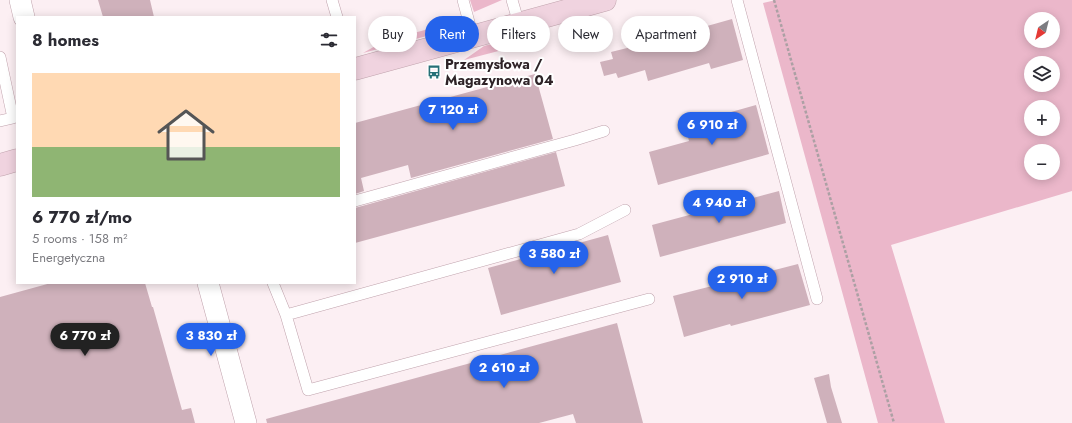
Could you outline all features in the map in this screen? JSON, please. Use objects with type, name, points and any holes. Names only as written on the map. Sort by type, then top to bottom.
[{"type":"street","points":[[20,0],[24,16]]},
{"type":"street","points":[[548,16],[605,0]]},
{"type":"street","points":[[356,69],[425,50]]},
{"type":"street","points":[[0,165],[16,160]]},
{"type":"street","points":[[208,284],[246,423]]},
{"type":"lane","points":[[332,0],[338,16]]},
{"type":"lane","points":[[463,0],[467,16]]},
{"type":"lane","points":[[512,0],[517,16]]},
{"type":"lane","points":[[737,0],[817,299]]},
{"type":"lane","points":[[0,57],[13,118],[0,121]]},
{"type":"lane","points":[[356,201],[604,131]]},
{"type":"lane","points":[[286,315],[579,234],[625,210]]},
{"type":"lane","points":[[273,284],[286,315],[308,390],[648,299]]},
{"type":"path","points":[[774,0],[894,423]]},
{"type":"shaded area","points":[[470,0],[502,0],[474,12]]},
{"type":"shaded area","points":[[776,0],[1072,0],[1072,191],[891,245],[945,423],[878,423],[763,3]]},
{"type":"shaded area","points":[[425,30],[425,37],[417,39],[417,32]]},
{"type":"shaded area","points":[[487,45],[487,52],[495,52],[464,60],[475,52],[479,52],[479,50]]},
{"type":"building","points":[[98,0],[150,0],[154,16],[103,16]]},
{"type":"building","points":[[732,19],[743,60],[711,69],[709,63],[648,81],[645,70],[618,78],[616,73],[604,76],[600,62],[613,59],[611,52],[621,50],[621,52],[710,52],[710,25]]},
{"type":"building","points":[[535,74],[553,139],[411,178],[408,165],[361,178],[364,191],[356,194],[356,123]]},
{"type":"building","points":[[756,105],[769,154],[658,185],[649,152],[689,141],[685,125]]},
{"type":"building","points":[[556,152],[565,186],[356,243],[356,208]]},
{"type":"building","points":[[779,191],[786,223],[660,257],[652,225]]},
{"type":"building","points":[[608,235],[621,282],[501,315],[488,268]]},
{"type":"building","points":[[798,264],[810,305],[731,326],[730,324],[684,337],[673,296]]},
{"type":"building","points":[[47,284],[145,284],[182,410],[191,408],[195,423],[0,423],[0,297]]},
{"type":"building","points":[[617,323],[643,423],[576,423],[573,414],[539,423],[267,423],[266,419]]},
{"type":"building","points":[[829,374],[831,387],[842,423],[827,423],[814,378]]},
{"type":"place","name":"Przemysłowa / Magazynowa 04","points":[[434,72]]}]
